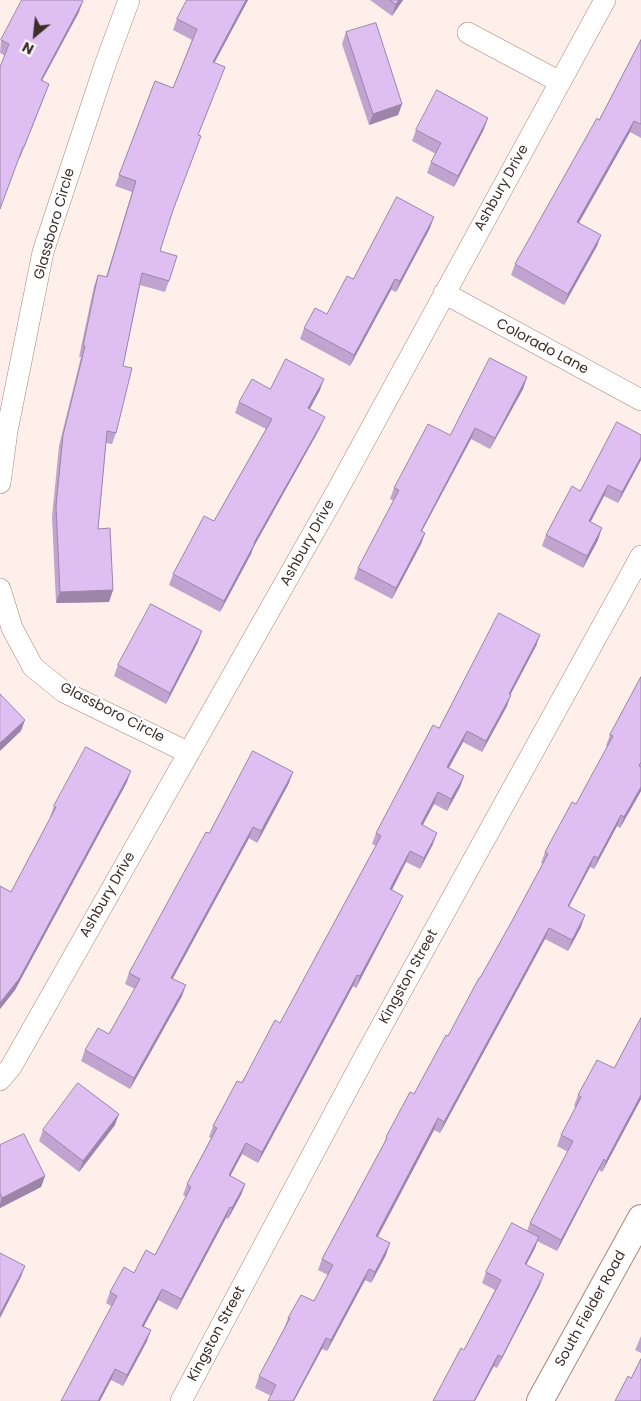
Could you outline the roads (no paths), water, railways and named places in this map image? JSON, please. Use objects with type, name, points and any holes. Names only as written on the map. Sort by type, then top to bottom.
[{"type":"street","name":"Glassboro Circle","points":[[0,484],[7,431],[43,252],[105,64],[129,0]]},
{"type":"street","name":"Ashbury Drive","points":[[0,1080],[11,1067],[336,492],[605,0]]},
{"type":"street","points":[[468,33],[560,82]]},
{"type":"street","name":"Colorado Lane","points":[[444,293],[641,400]]},
{"type":"street","name":"Kingston Street","points":[[181,1401],[364,1058],[641,556]]},
{"type":"street","name":"Glassboro Circle","points":[[0,589],[12,628],[33,667],[64,692],[189,753]]},
{"type":"street","name":"South Fielder Road","points":[[540,1401],[641,1218]]}]
